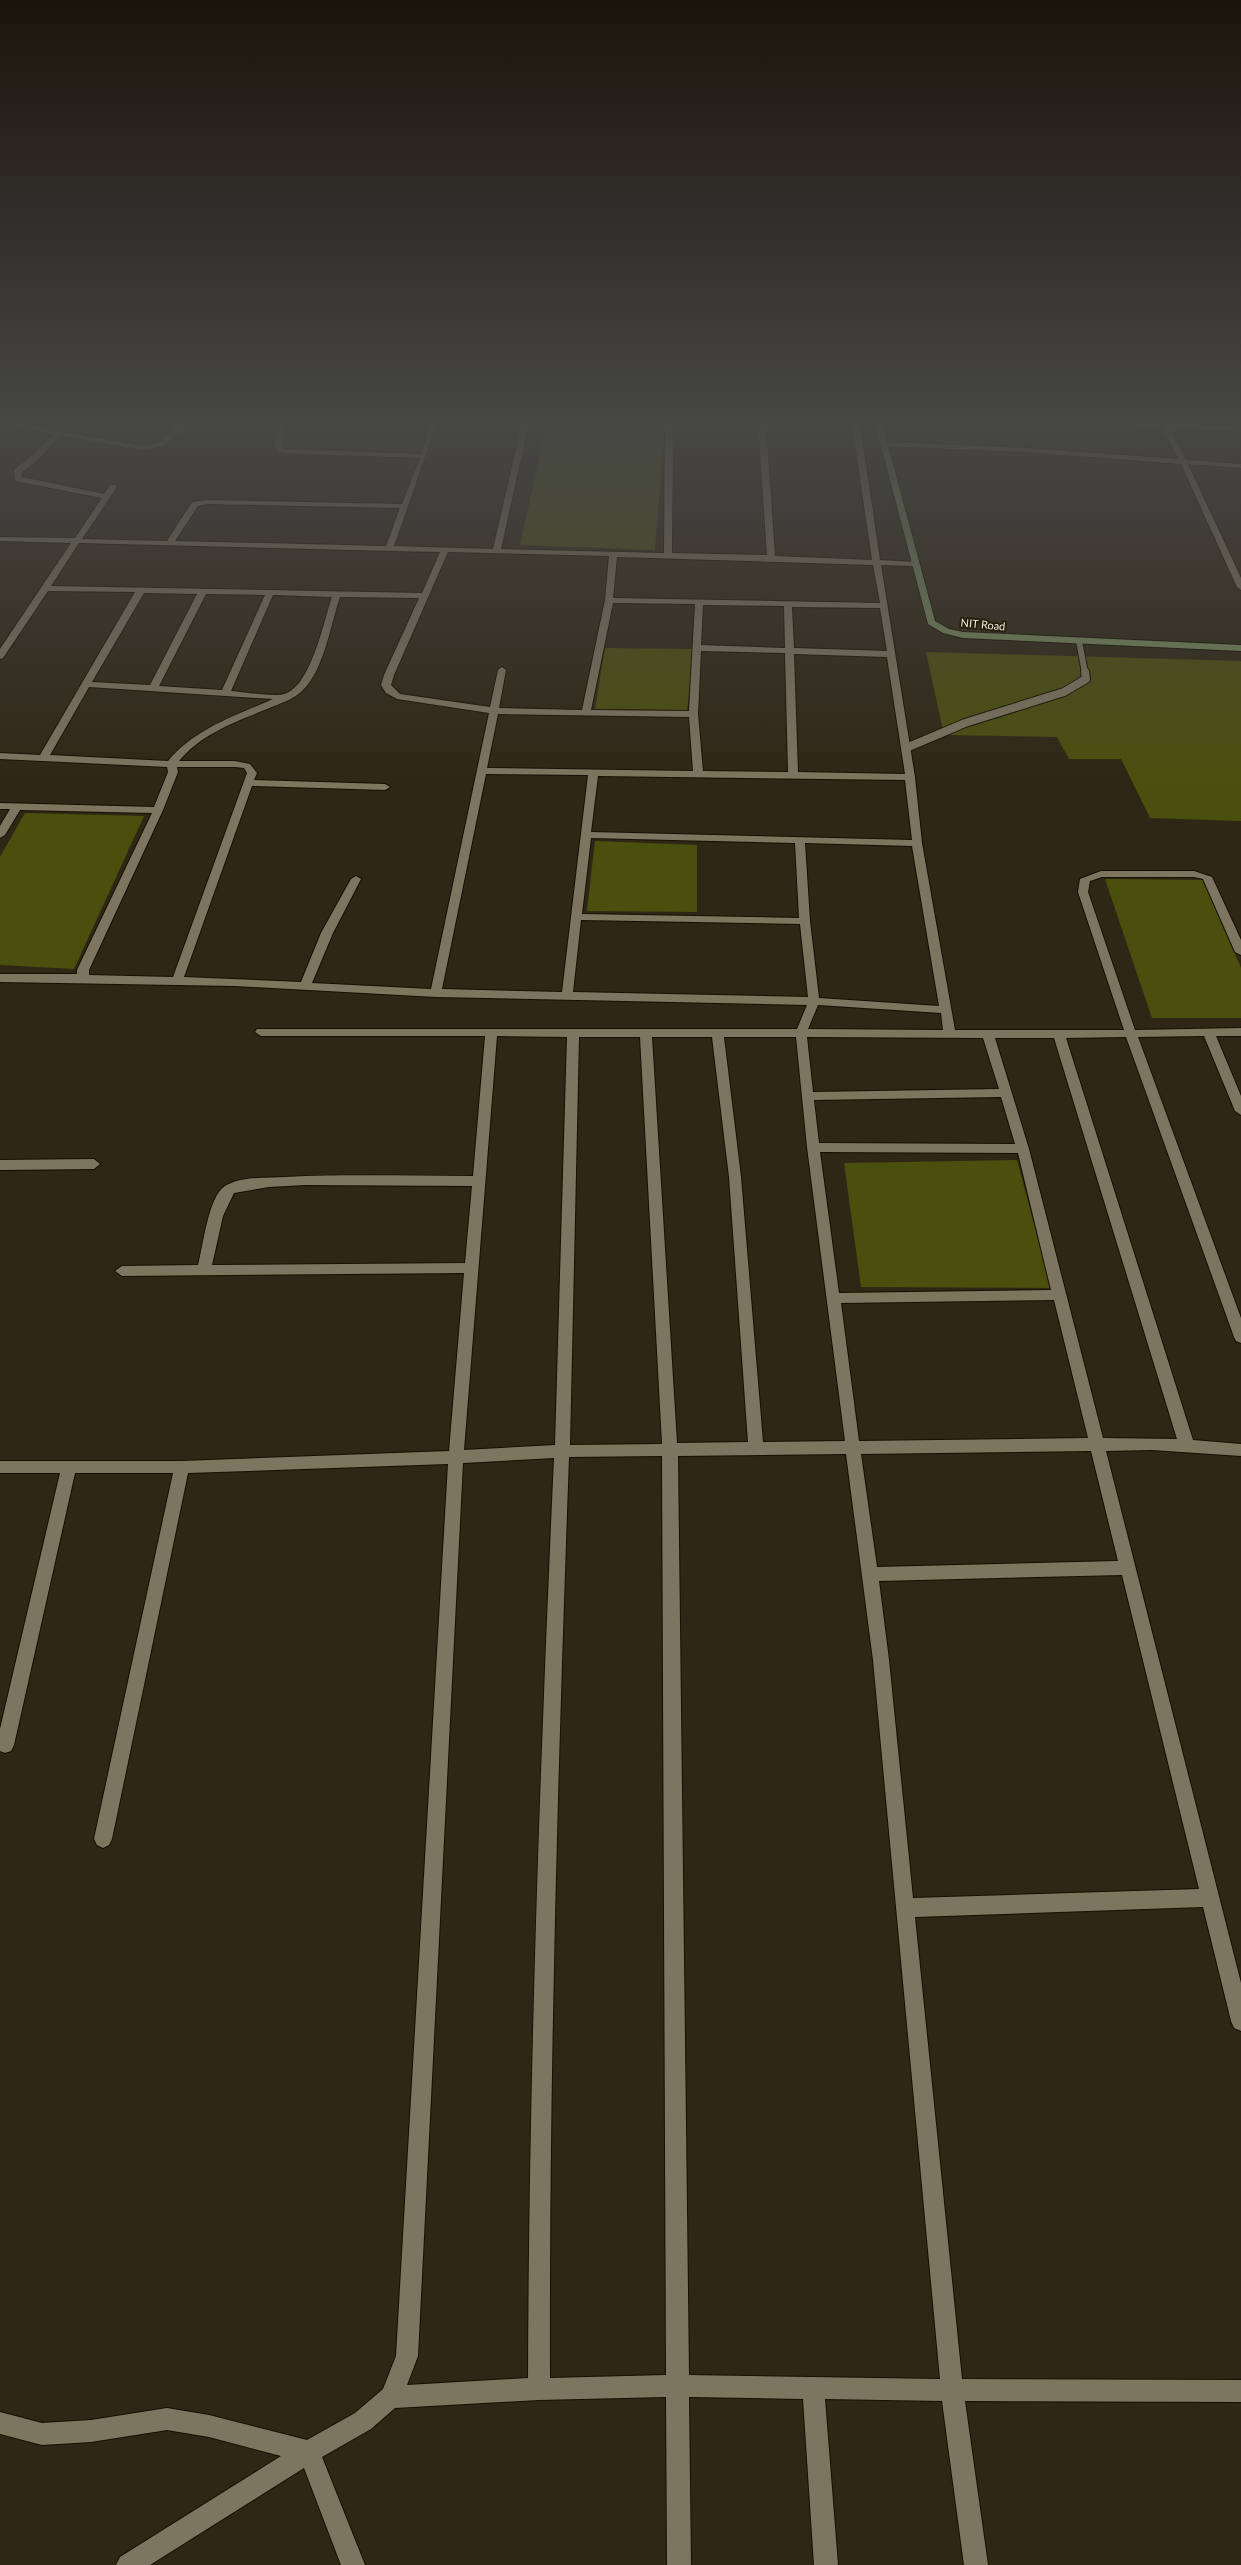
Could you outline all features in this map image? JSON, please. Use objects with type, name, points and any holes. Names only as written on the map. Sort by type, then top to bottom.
[{"type":"main road","name":"NIT Road","points":[[910,543],[931,622],[946,631],[963,635],[1241,648]]},
{"type":"street","points":[[0,656],[76,543]]},
{"type":"street","points":[[161,543],[668,555],[916,564]]},
{"type":"street","points":[[389,549],[391,543]]},
{"type":"street","points":[[496,551],[498,543]]},
{"type":"street","points":[[668,543],[668,555]]},
{"type":"street","points":[[770,543],[771,558]]},
{"type":"street","points":[[873,543],[906,748],[916,844],[950,1034]]},
{"type":"street","points":[[1221,543],[1241,587]]},
{"type":"street","points":[[446,550],[389,675],[386,685],[388,692],[397,696],[494,711],[693,714]]},
{"type":"street","points":[[586,712],[609,600],[613,554]]},
{"type":"street","points":[[45,588],[426,596]]},
{"type":"street","points":[[44,757],[141,590]]},
{"type":"street","points":[[153,688],[203,591]]},
{"type":"street","points":[[224,693],[270,593]]},
{"type":"street","points":[[171,764],[192,742],[214,729],[285,697],[302,687],[307,680],[337,594]]},
{"type":"street","points":[[609,600],[699,604],[883,606]]},
{"type":"street","points":[[698,774],[693,714],[699,604]]},
{"type":"street","points":[[788,605],[793,776]]},
{"type":"street","points":[[698,648],[891,654]]},
{"type":"street","points":[[436,994],[483,771],[502,670]]},
{"type":"street","points":[[87,684],[285,697]]},
{"type":"street","points":[[0,756],[246,766],[252,773],[177,981]]},
{"type":"street","points":[[83,978],[83,970],[158,810],[173,772],[171,764]]},
{"type":"street","points":[[483,771],[910,777]]},
{"type":"street","points":[[567,996],[594,772]]},
{"type":"street","points":[[249,783],[386,787]]},
{"type":"street","points":[[0,806],[158,810]]},
{"type":"street","points":[[0,835],[16,806]]},
{"type":"street","points":[[586,836],[916,844]]},
{"type":"street","points":[[800,842],[805,921],[814,1001],[801,1033],[832,1298],[881,1660],[952,2390],[976,2565]]},
{"type":"street","points":[[1241,952],[1207,877],[1194,874],[1101,874],[1085,879],[1083,892],[1241,1338]]},
{"type":"street","points":[[305,985],[327,933],[356,879]]},
{"type":"street","points":[[577,917],[805,921]]},
{"type":"street","points":[[0,978],[235,982],[436,994],[814,1001],[946,1010]]},
{"type":"street","points":[[261,1032],[950,1034],[1241,1032]]},
{"type":"street","points":[[129,2565],[308,2452],[363,2421],[391,2397],[408,2356],[456,1457],[491,1032]]},
{"type":"street","points":[[539,2389],[538,2164],[551,1722],[562,1451],[573,1032]]},
{"type":"street","points":[[646,1032],[670,1450],[676,2386],[679,2565]]},
{"type":"street","points":[[717,1032],[735,1177],[756,1449]]},
{"type":"street","points":[[1209,1033],[1241,1111]]},
{"type":"street","points":[[988,1034],[1022,1149],[1060,1295],[1095,1445],[1241,2021]]},
{"type":"street","points":[[1059,1034],[1187,1446]]},
{"type":"street","points":[[808,1096],[1006,1094]]},
{"type":"street","points":[[813,1147],[1022,1149]]},
{"type":"street","points":[[0,1165],[94,1164]]},
{"type":"street","points":[[204,1270],[221,1203],[229,1190],[241,1184],[291,1181],[479,1181]]},
{"type":"street","points":[[122,1271],[472,1268]]},
{"type":"street","points":[[832,1298],[1060,1295]]},
{"type":"street","points":[[0,1467],[182,1467],[456,1457],[562,1451],[1095,1445],[1187,1446],[1241,1450]]},
{"type":"street","points":[[103,1839],[182,1467]]},
{"type":"street","points":[[5,1745],[69,1468]]},
{"type":"street","points":[[869,1574],[1126,1568]]},
{"type":"street","points":[[906,1908],[1210,1898]]},
{"type":"street","points":[[391,2397],[539,2389],[676,2386],[952,2390],[1241,2391]]},
{"type":"street","points":[[812,2388],[826,2565]]},
{"type":"street","points":[[0,2424],[42,2434],[91,2431],[167,2419],[208,2426],[308,2452]]},
{"type":"street","points":[[308,2452],[353,2565]]},
{"type":"lane","points":[[906,748],[965,723],[1064,692],[1086,679],[1078,640]]},
{"type":"shaded area","points":[[521,543],[656,543],[655,550],[520,545]]},
{"type":"shaded area","points":[[605,648],[694,649],[687,710],[595,709]]},
{"type":"shaded area","points":[[926,652],[1241,661],[1241,821],[1150,818],[1121,759],[1069,759],[1057,737],[944,735]]},
{"type":"shaded area","points":[[25,813],[144,816],[74,969],[0,965],[0,857]]},
{"type":"shaded area","points":[[595,841],[697,845],[697,912],[587,911]]},
{"type":"shaded area","points":[[1105,879],[1204,880],[1241,968],[1241,1018],[1152,1018]]},
{"type":"shaded area","points":[[1017,1160],[1051,1288],[861,1287],[844,1163]]}]
